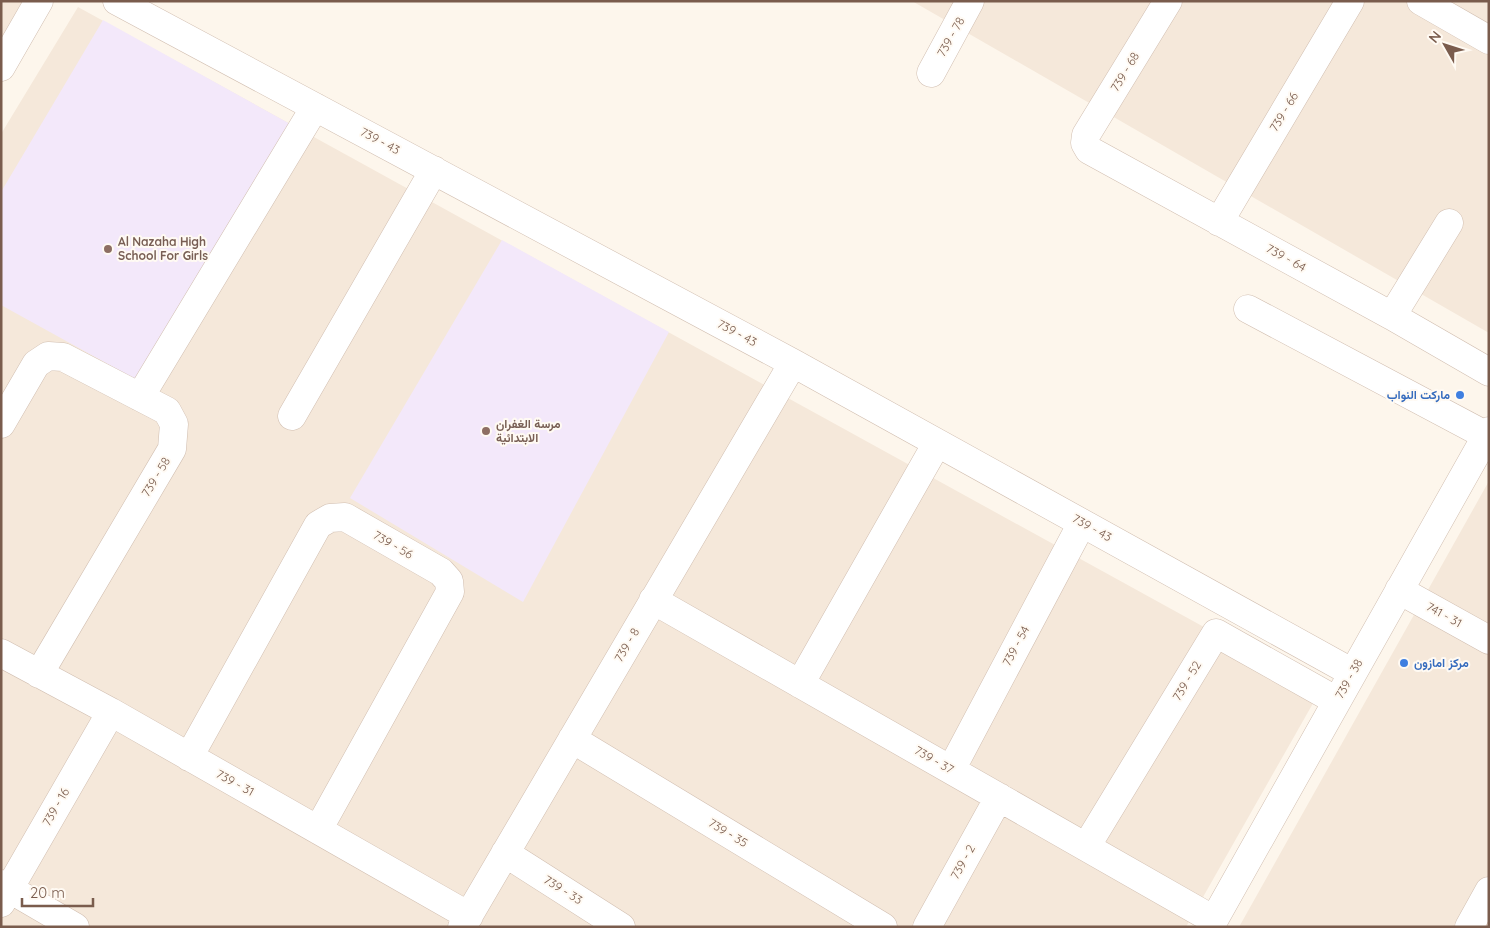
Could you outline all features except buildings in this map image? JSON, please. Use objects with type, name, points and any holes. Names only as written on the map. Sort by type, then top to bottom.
[{"type":"street","points":[[1,66],[39,1]]},
{"type":"street","name":"739 - 43","points":[[117,1],[316,106],[792,363],[1353,673]]},
{"type":"street","name":"739 - 78","points":[[931,72],[970,1]]},
{"type":"street","name":"739 - 68","points":[[1085,143],[1086,135],[1168,1]]},
{"type":"street","name":"739 - 66","points":[[1219,222],[1350,1]]},
{"type":"street","points":[[1421,1],[1485,31]]},
{"type":"street","points":[[140,397],[316,106]]},
{"type":"street","name":"739 - 64","points":[[1085,143],[1089,150],[1392,316],[1489,372]]},
{"type":"street","points":[[292,416],[434,170]]},
{"type":"street","points":[[1392,316],[1449,223]]},
{"type":"street","points":[[1248,309],[1488,434]]},
{"type":"street","name":"739 - 58","points":[[1,424],[36,364],[48,356],[63,356],[140,397],[167,412],[174,424],[172,449],[39,674]]},
{"type":"street","name":"739 - 8","points":[[465,921],[792,363]]},
{"type":"street","name":"739 - 38","points":[[1212,923],[1488,434]]},
{"type":"street","points":[[800,684],[937,443]]},
{"type":"street","name":"739 - 56","points":[[189,757],[318,525],[330,518],[345,517],[441,572],[449,582],[450,592],[318,830]]},
{"type":"street","name":"739 - 54","points":[[951,770],[1082,523]]},
{"type":"street","name":"741 - 31","points":[[1399,590],[1489,640]]},
{"type":"street","name":"739 - 37","points":[[653,600],[1086,847],[1212,923]]},
{"type":"street","name":"739 - 52","points":[[1086,847],[1216,634],[1338,701]]},
{"type":"street","name":"739 - 31","points":[[1,653],[111,712],[318,830],[465,921]]},
{"type":"street","name":"739 - 16","points":[[4,892],[111,712]]},
{"type":"street","name":"739 - 35","points":[[572,739],[883,927]]},
{"type":"street","name":"739 - 2","points":[[927,927],[999,797]]},
{"type":"street","name":"739 - 33","points":[[505,853],[621,927]]},
{"type":"street","points":[[1469,927],[1489,890]]},
{"type":"street","points":[[4,892],[75,927]]},
{"type":"shaded area","points":[[1,1],[35,1],[1,60]]},
{"type":"shaded area","points":[[912,1],[1489,1],[1489,333]]},
{"type":"shaded area","points":[[78,7],[1320,691],[1186,927],[1,927],[1,134]]},
{"type":"shaded area","name":"Al Nazaha High School For Girls","points":[[103,20],[292,125],[135,379],[1,305],[1,192]]},
{"type":"shaded area","points":[[502,240],[669,332],[523,602],[350,498]]},
{"type":"shaded area","points":[[1489,481],[1489,927],[1239,927]]},
{"type":"place","name":"Al Nazaha High School For Girls","points":[[108,249]]},
{"type":"place","name":"ماركت النواب","points":[[1460,395]]},
{"type":"place","name":"مرسة الغفران الابتدائية","points":[[486,431]]},
{"type":"place","name":"مركز امازون","points":[[1404,663]]}]
